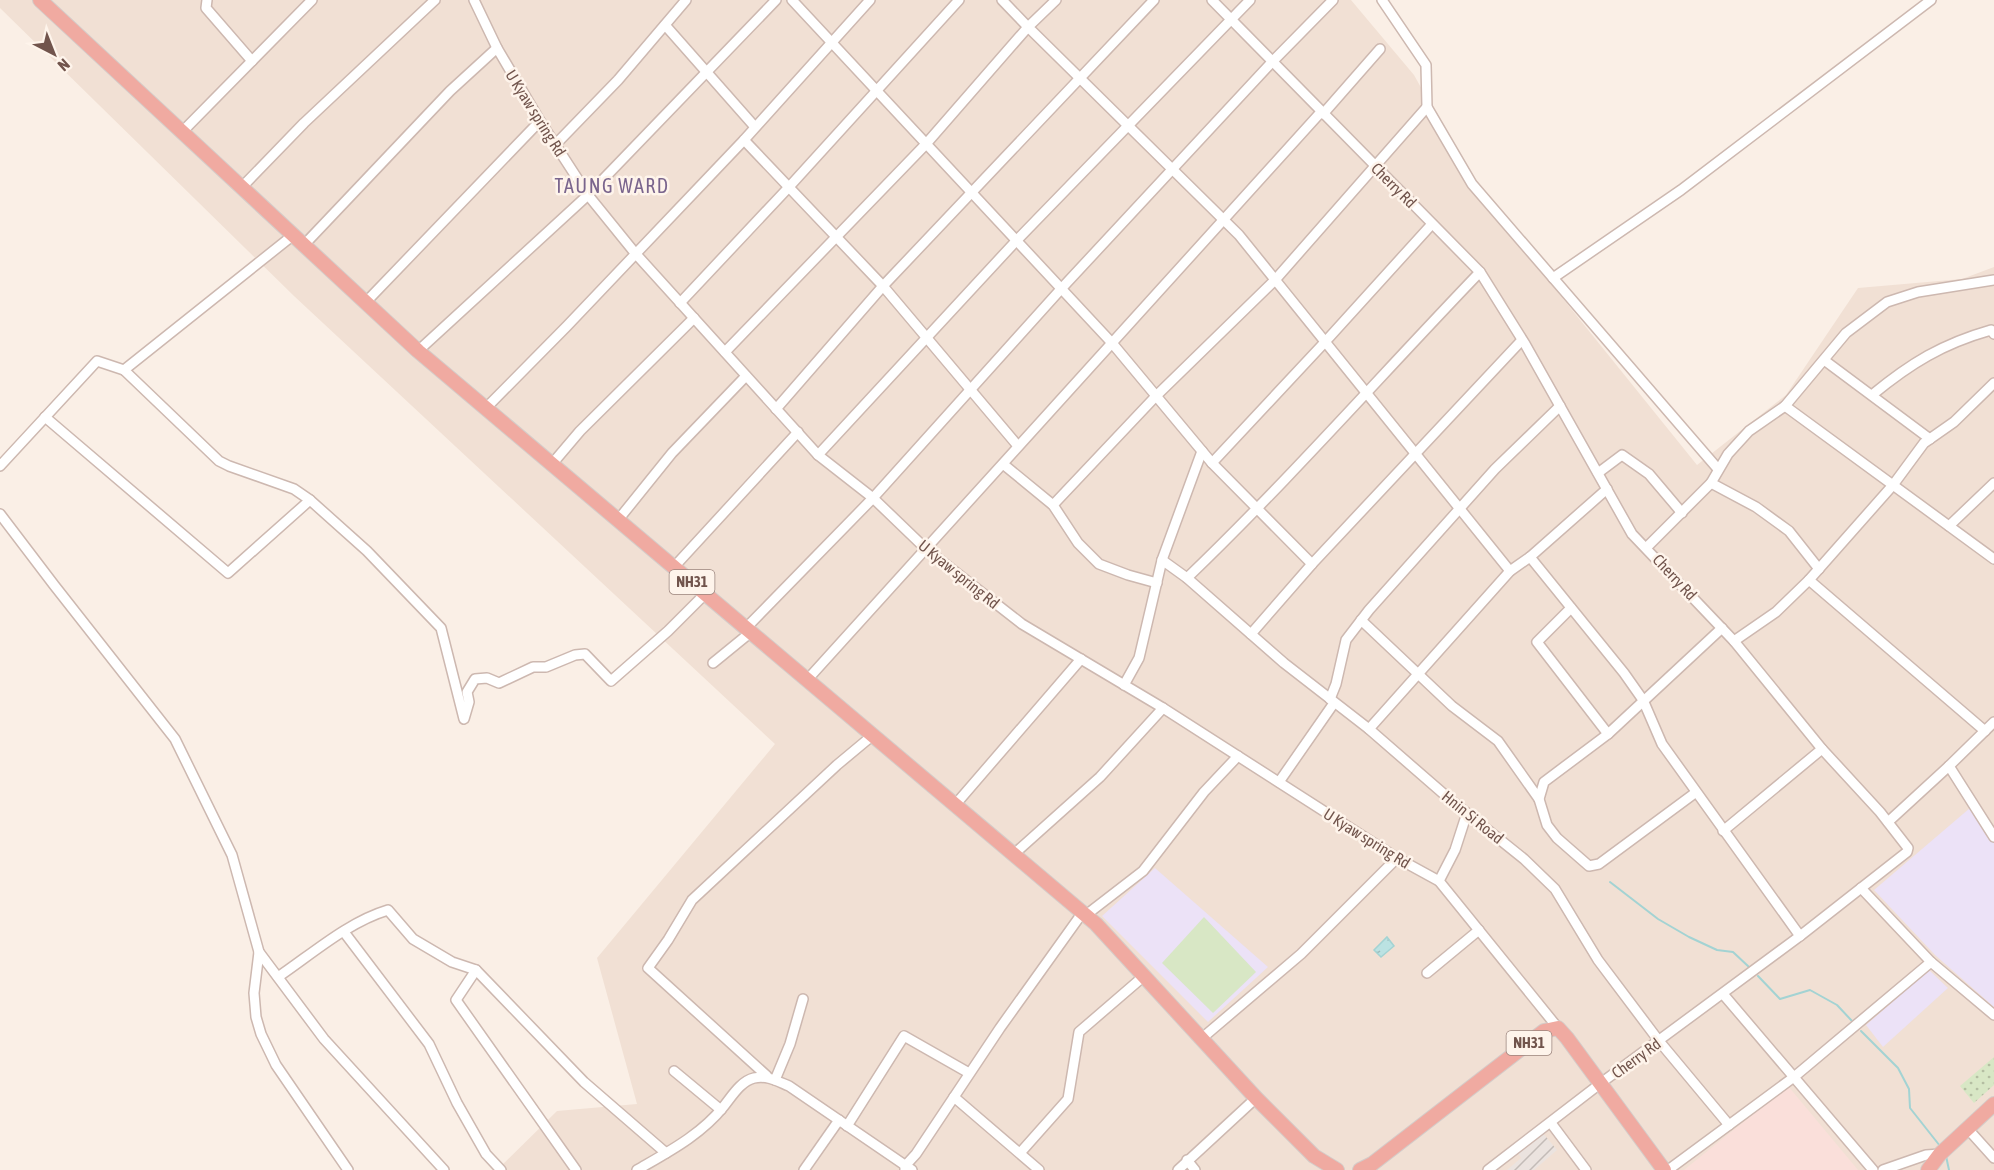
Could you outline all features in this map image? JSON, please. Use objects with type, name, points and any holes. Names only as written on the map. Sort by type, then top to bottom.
[{"type":"highway","name":"NH31","points":[[40,0],[418,351],[1084,914],[1256,1098],[1314,1156],[1337,1170]]},
{"type":"highway","name":"NH31","points":[[1360,1170],[1545,1031],[1558,1028],[1666,1170]]},
{"type":"highway","points":[[1929,1170],[1943,1152],[1994,1104]]},
{"type":"street","points":[[207,0],[206,8],[252,61]]},
{"type":"street","points":[[182,132],[312,0]]},
{"type":"street","points":[[242,187],[304,123],[435,0]]},
{"type":"street","name":"U Kyaw spring Rd","points":[[474,0],[497,48],[540,121],[588,195],[635,254],[819,455],[873,498],[926,549],[1022,624],[1162,708],[1397,858],[1439,880],[1558,1028]]},
{"type":"street","points":[[555,145],[618,80],[686,0]]},
{"type":"street","points":[[418,351],[588,195],[776,0]]},
{"type":"street","points":[[792,0],[1112,343],[1212,463],[1312,564]]},
{"type":"street","points":[[486,408],[567,327],[744,140],[870,0]]},
{"type":"street","points":[[680,303],[959,0]]},
{"type":"street","points":[[1002,0],[1239,235],[1510,571]]},
{"type":"street","points":[[725,352],[926,144],[1028,27],[1056,0]]},
{"type":"street","points":[[776,409],[883,286],[1154,0]]},
{"type":"street","name":"Cherry Rd","points":[[1212,0],[1480,272],[1522,339],[1632,534],[1647,547],[1734,641],[1822,749],[1907,844],[1907,852],[1800,936],[1601,1083],[1488,1170]]},
{"type":"street","points":[[819,455],[1016,241],[1250,0]]},
{"type":"street","points":[[713,663],[748,630],[873,498],[1061,289],[1272,62],[1333,0]]},
{"type":"street","points":[[1382,0],[1426,65],[1428,107],[1472,184],[1718,469]]},
{"type":"street","points":[[1553,278],[1681,190],[1932,0]]},
{"type":"street","points":[[665,25],[755,127]]},
{"type":"street","points":[[303,246],[450,91],[497,48]]},
{"type":"street","points":[[807,680],[1380,49]]},
{"type":"street","points":[[1053,505],[1156,396],[1275,280],[1428,107]]},
{"type":"street","points":[[365,303],[540,121]]},
{"type":"street","points":[[744,140],[883,286],[1018,446]]},
{"type":"street","points":[[1212,463],[1432,224]]},
{"type":"street","points":[[124,370],[292,236]]},
{"type":"street","points":[[1188,578],[1258,509],[1365,392],[1480,272]]},
{"type":"street","points":[[1647,547],[1711,483],[1718,469],[1749,431],[1785,406],[1846,333],[1887,302],[1918,292],[1994,280]]},
{"type":"street","points":[[552,464],[580,431],[694,318]]},
{"type":"street","points":[[1872,395],[1921,358],[1971,336],[1991,330],[1994,334]]},
{"type":"street","points":[[1251,634],[1312,564],[1522,339]]},
{"type":"street","points":[[1824,360],[1930,439]]},
{"type":"street","points":[[0,466],[97,361],[124,370],[219,461],[294,489],[310,500],[367,551],[441,628],[464,719],[469,702],[467,692],[476,680],[487,678],[499,683],[533,667],[546,667],[575,655],[585,654],[611,681],[668,631],[705,594]]},
{"type":"street","points":[[618,520],[672,453],[747,376]]},
{"type":"street","points":[[1734,641],[1776,612],[1809,580],[1893,485],[1924,443],[1954,422],[1994,383]]},
{"type":"street","points":[[1279,782],[1332,701],[1346,640],[1361,620],[1496,469],[1560,406]]},
{"type":"street","points":[[1785,406],[1994,559]]},
{"type":"street","points":[[45,417],[228,573],[310,500]]},
{"type":"street","points":[[674,567],[798,432]]},
{"type":"street","points":[[1124,685],[1138,658],[1162,560],[1202,451]]},
{"type":"street","points":[[1598,473],[1622,455],[1649,474],[1682,513]]},
{"type":"street","points":[[1003,464],[1053,505],[1078,543],[1099,564],[1128,576],[1157,583]]},
{"type":"street","points":[[1711,483],[1756,507],[1789,531],[1819,569]]},
{"type":"street","points":[[1949,526],[1994,483]]},
{"type":"street","points":[[1369,729],[1510,571],[1530,557],[1607,489]]},
{"type":"street","points":[[0,514],[175,739],[232,855],[259,952],[324,1039],[444,1170]]},
{"type":"street","points":[[1530,557],[1643,700],[1662,744],[1695,793],[1800,936]]},
{"type":"street","name":"Hnin Si Road","points":[[1162,560],[1188,578],[1251,634],[1369,729],[1524,859],[1555,889],[1598,960],[1659,1041],[1729,1125]]},
{"type":"street","points":[[1809,580],[1984,731]]},
{"type":"street","points":[[1571,608],[1537,642],[1608,734]]},
{"type":"street","points":[[1361,620],[1452,706],[1498,741],[1539,799],[1547,825],[1557,838],[1590,866],[1599,864],[1695,793]]},
{"type":"street","points":[[1539,799],[1544,782],[1608,734],[1722,628]]},
{"type":"street","points":[[955,805],[1081,659]]},
{"type":"street","points":[[1014,854],[1100,777],[1162,708]]},
{"type":"street","points":[[1888,822],[1994,722]]},
{"type":"street","points":[[873,735],[837,765],[692,900],[648,968],[771,1078],[789,1086],[908,1169],[969,1073],[1084,914],[1143,871],[1204,792],[1238,756]]},
{"type":"street","points":[[1724,831],[1822,749]]},
{"type":"street","points":[[1949,766],[1994,837]]},
{"type":"street","points":[[1439,880],[1455,850],[1467,813]]},
{"type":"street","points":[[1202,1039],[1301,954],[1397,858]]},
{"type":"street","points":[[1861,888],[1931,962],[1994,1015]]},
{"type":"street","points":[[278,977],[344,932],[388,910],[413,939],[452,962],[476,970],[584,1082],[666,1153]]},
{"type":"street","points":[[1427,973],[1479,930]]},
{"type":"street","points":[[344,932],[429,1044],[457,1103],[486,1154],[501,1170]]},
{"type":"street","points":[[259,952],[254,993],[256,1017],[261,1034],[276,1065],[348,1170]]},
{"type":"street","points":[[1666,1170],[1794,1077],[1931,962]]},
{"type":"street","points":[[476,970],[456,1000],[576,1170]]},
{"type":"street","points":[[1020,1153],[1068,1099],[1079,1032],[1144,976]]},
{"type":"street","points":[[1723,994],[1873,1170]]},
{"type":"street","points":[[771,1078],[790,1044],[803,999]]},
{"type":"street","points":[[804,1170],[843,1123],[904,1036],[969,1073]]},
{"type":"street","points":[[674,1071],[721,1110]]},
{"type":"street","points":[[637,1170],[700,1131],[751,1078],[771,1078]]},
{"type":"street","points":[[954,1097],[1039,1170]]},
{"type":"street","points":[[1178,1170],[1256,1098]]},
{"type":"street","points":[[1551,1123],[1586,1170]]},
{"type":"street","points":[[1967,1128],[1994,1158]]},
{"type":"street","points":[[1883,1170],[1926,1155],[1943,1152]]},
{"type":"street","points":[[654,1160],[662,1170]]},
{"type":"street","points":[[1187,1160],[1195,1170]]},
{"type":"shaded area","points":[[0,0],[1351,0],[1414,75],[1485,202],[1697,465],[1786,395],[1858,288],[1962,279],[1994,267],[1994,1170],[497,1170],[557,1111],[637,1104],[597,958],[775,744],[294,296],[0,8]]},
{"type":"shaded area","points":[[1970,808],[1994,843],[1994,1007],[1935,955],[1874,890]]},
{"type":"shaded area","points":[[1155,868],[1268,967],[1208,1022],[1102,916]]},
{"type":"shaded area","points":[[1929,970],[1948,988],[1883,1047],[1866,1025]]},
{"type":"shaded area","points":[[1788,1086],[1858,1170],[1684,1170]]},
{"type":"shaded area","points":[[1542,1132],[1557,1150],[1534,1170],[1507,1170],[1521,1158],[1517,1151]]},
{"type":"green space","points":[[1204,917],[1256,972],[1213,1013],[1162,963]]},
{"type":"green space","points":[[1994,1057],[1994,1085],[1974,1103],[1960,1086]]},
{"type":"water","points":[[1387,937],[1394,946],[1381,957],[1374,950]]},
{"type":"waterway","points":[[1610,882],[1658,919],[1717,950],[1733,952],[1749,967]]},
{"type":"waterway","points":[[1758,976],[1780,999],[1810,990],[1837,1005],[1852,1021]]},
{"type":"waterway","points":[[1861,1031],[1898,1068],[1909,1089],[1910,1108],[1940,1146]]},
{"type":"waterway","points":[[1946,1156],[1949,1170]]},
{"type":"district","name":"TAUNG WARD","points":[[612,186]]}]
